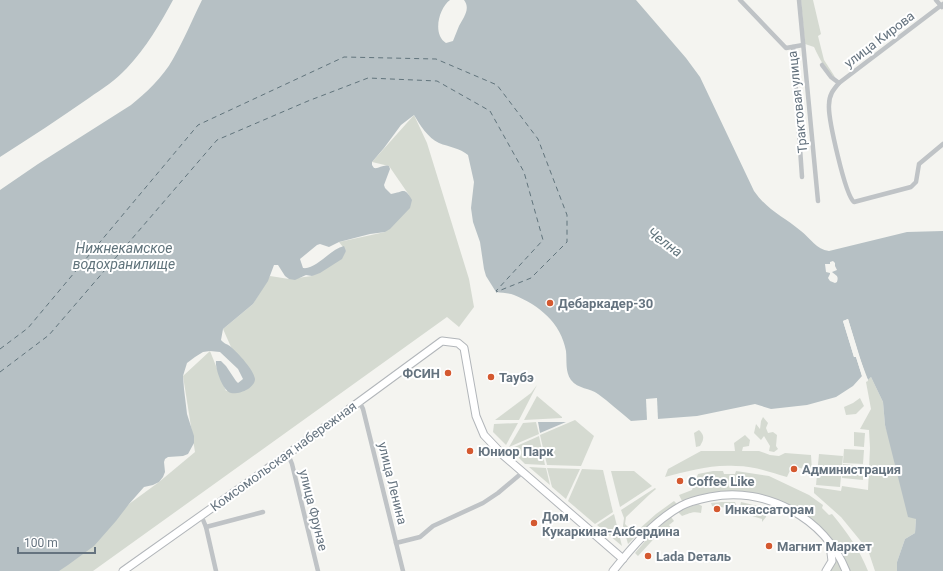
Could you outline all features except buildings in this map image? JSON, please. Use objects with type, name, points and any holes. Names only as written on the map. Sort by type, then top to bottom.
[{"type":"street","points":[[740,0],[786,48],[803,46]]},
{"type":"street","name":"Трактовая улица","points":[[799,0],[818,201]]},
{"type":"street","points":[[936,0],[942,6]]},
{"type":"street","name":"улица Кирова","points":[[942,6],[839,83],[830,94],[829,106],[833,134],[843,174],[851,200],[854,202],[911,187],[916,182],[919,164],[943,145]]},
{"type":"street","points":[[793,47],[802,177]]},
{"type":"street","points":[[822,65],[831,77],[839,83]]},
{"type":"street","name":"Комсомольская набережная","points":[[123,571],[288,454],[442,341],[458,343],[464,348],[476,416],[483,433],[503,455],[523,472]]},
{"type":"street","name":"улица Ленина","points":[[359,401],[363,409],[404,571]]},
{"type":"street","name":"улица Фрунзе","points":[[288,454],[292,464],[318,571]]},
{"type":"street","points":[[396,543],[420,537],[433,526],[483,503],[498,493],[523,472],[569,514],[623,559]]},
{"type":"street","points":[[613,571],[651,529],[667,515],[682,505],[696,500],[737,494],[758,498],[780,505],[804,518],[818,529],[829,542],[839,556],[846,571]]},
{"type":"street","points":[[206,527],[263,512]]},
{"type":"street","points":[[201,515],[206,527],[216,571]]},
{"type":"street","points":[[826,571],[832,561],[829,542]]},
{"type":"shaded area","points":[[801,0],[813,0],[821,34],[818,36],[824,60],[835,77],[825,68],[814,47],[805,44]]},
{"type":"shaded area","points":[[414,115],[427,143],[469,279],[474,307],[459,327],[447,317],[93,571],[55,571],[129,504],[159,482],[195,452],[183,376],[210,351],[226,391],[254,378],[231,347],[223,329],[253,304],[270,276],[289,279],[312,276],[346,251],[339,242],[385,232],[409,195],[389,166],[372,162]]},
{"type":"shaded area","points":[[871,377],[883,402],[885,425],[916,519],[915,533],[905,539],[897,562],[897,571],[875,571],[868,550],[841,517],[814,493],[814,487],[841,491],[842,486],[868,490],[870,448],[869,430],[860,429],[871,409],[866,382]]},
{"type":"shaded area","points":[[537,385],[519,420],[495,420],[531,393]]},
{"type":"shaded area","points":[[537,396],[562,417],[562,418],[524,420]]},
{"type":"shaded area","points":[[860,398],[864,406],[856,414],[846,415],[844,407]]},
{"type":"shaded area","points":[[763,417],[768,423],[766,428],[768,433],[773,432],[777,435],[776,446],[778,449],[774,452],[769,451],[770,446],[764,436],[761,440],[754,433],[756,424],[760,429]]},
{"type":"shaded area","points":[[575,420],[594,436],[581,466],[547,465],[540,435]]},
{"type":"shaded area","points":[[536,422],[539,434],[509,447],[523,423]]},
{"type":"shaded area","points":[[518,423],[506,445],[493,432],[494,424]]},
{"type":"shaded area","points":[[699,430],[703,436],[703,439],[700,446],[696,447],[694,433]]},
{"type":"shaded area","points":[[854,432],[865,433],[864,447],[854,446]]},
{"type":"shaded area","points":[[745,435],[750,440],[749,446],[743,447],[742,451],[759,451],[770,455],[779,456],[785,453],[811,455],[812,471],[792,466],[787,477],[756,468],[743,466],[718,466],[700,468],[665,477],[668,469],[701,451],[735,451],[734,443]]},
{"type":"shaded area","points":[[539,436],[545,465],[525,464],[510,449]]},
{"type":"shaded area","points":[[844,449],[864,450],[863,464],[843,463]]},
{"type":"shaded area","points":[[819,454],[843,456],[840,487],[816,485]]},
{"type":"shaded area","points":[[843,464],[863,466],[863,480],[842,478]]},
{"type":"shaded area","points":[[529,467],[546,468],[550,485]]},
{"type":"shaded area","points":[[547,468],[580,469],[566,499],[552,487]]},
{"type":"shaded area","points":[[582,469],[603,470],[613,512],[595,524],[568,501]]},
{"type":"shaded area","points":[[611,471],[634,471],[652,486],[620,507]]},
{"type":"shaded area","points":[[723,471],[724,474],[735,474],[736,471],[769,476],[809,495],[823,505],[822,508],[829,515],[832,514],[843,527],[857,548],[868,571],[849,571],[821,530],[771,500],[700,497],[682,501],[679,495],[692,490],[698,474]]},
{"type":"shaded area","points":[[655,488],[656,489],[626,517],[625,524],[634,533],[635,537],[628,544],[623,526],[624,518],[621,510]]},
{"type":"shaded area","points":[[674,501],[677,504],[659,517],[640,535],[637,531],[656,514]]},
{"type":"shaded area","points":[[735,502],[738,511],[736,509],[712,506],[711,503]]},
{"type":"shaded area","points":[[741,502],[762,507],[767,512],[766,517],[762,522],[762,519],[739,512]]},
{"type":"shaded area","points":[[698,504],[702,506],[701,513],[694,512],[682,516],[678,512],[685,508]]},
{"type":"shaded area","points":[[614,514],[622,546],[597,525]]},
{"type":"shaded area","points":[[671,517],[674,521],[669,525],[674,531],[666,535],[662,530],[638,556],[635,553],[653,532]]},
{"type":"shaded area","points":[[836,557],[844,571],[830,571]]},
{"type":"water","points":[[0,0],[173,0],[158,27],[127,68],[104,88],[0,157]]},
{"type":"water","points":[[202,0],[450,0],[440,15],[438,28],[439,34],[446,43],[453,41],[466,13],[467,7],[464,0],[636,0],[686,58],[700,77],[754,191],[759,198],[801,231],[817,246],[829,251],[907,232],[943,231],[943,571],[897,571],[897,562],[905,539],[915,533],[916,519],[908,517],[885,425],[883,402],[871,377],[868,380],[865,374],[848,319],[843,321],[854,357],[856,357],[862,376],[853,386],[836,397],[807,405],[771,409],[755,404],[697,416],[631,421],[598,394],[577,385],[571,380],[567,370],[566,351],[563,341],[559,332],[548,316],[523,299],[512,294],[496,292],[486,276],[480,242],[473,222],[471,208],[474,182],[468,155],[458,149],[435,141],[425,131],[414,115],[401,125],[372,162],[374,168],[389,166],[390,169],[384,185],[385,188],[391,194],[405,191],[412,200],[410,208],[390,229],[385,232],[370,234],[339,242],[329,247],[320,244],[317,245],[300,259],[303,268],[313,266],[334,251],[344,246],[346,251],[342,259],[320,273],[312,276],[306,275],[295,280],[289,279],[285,276],[278,265],[274,265],[268,281],[253,304],[223,329],[221,340],[230,346],[241,357],[254,375],[255,379],[250,388],[242,392],[231,393],[225,388],[220,379],[216,361],[221,361],[226,366],[238,383],[243,379],[238,369],[220,352],[203,352],[195,357],[187,363],[183,376],[187,414],[194,436],[194,443],[188,454],[183,456],[168,457],[165,459],[165,472],[159,482],[144,487],[94,546],[59,571],[0,571],[0,190],[131,105],[154,84],[169,66],[181,45]],"holes":[[[833,261],[837,270],[832,272],[838,280],[835,283],[830,281],[828,278],[830,273],[826,272],[825,264],[830,264],[830,262]]]},
{"type":"water","points":[[538,422],[566,422],[540,433]]},
{"type":"pier","points":[[848,319],[868,380],[867,382],[862,376],[856,357],[854,357],[843,321]]},
{"type":"pier","points":[[657,398],[658,420],[647,420],[646,399]]},
{"type":"ferry route","points":[[0,349],[28,328],[198,125],[344,57],[436,59],[497,85],[538,139],[567,215],[567,242],[531,278],[496,292]]},
{"type":"ferry route","points":[[0,372],[49,335],[217,140],[308,101],[368,78],[437,81],[490,111],[524,172],[543,240],[496,291]]},
{"type":"place","name":"Дебаркадер-30","points":[[550,303]]},
{"type":"place","name":"ФСИН","points":[[448,373]]},
{"type":"place","name":"Таубэ","points":[[491,377]]},
{"type":"place","name":"Юниор Парк","points":[[470,451]]},
{"type":"place","name":"Администрация","points":[[794,469]]},
{"type":"place","name":"Coffee Like","points":[[680,481]]},
{"type":"place","name":"Инкассаторам","points":[[717,509]]},
{"type":"place","name":"Дом Кукаркина-Акбердина","points":[[534,523]]},
{"type":"place","name":"Магнит Маркет","points":[[769,546]]},
{"type":"place","name":"Lada Dеталь","points":[[648,556]]},
{"type":"water label","name":"Челна","points":[[665,242]]},
{"type":"water label","name":"Нижнекамское водохранилище","points":[[124,256]]}]
